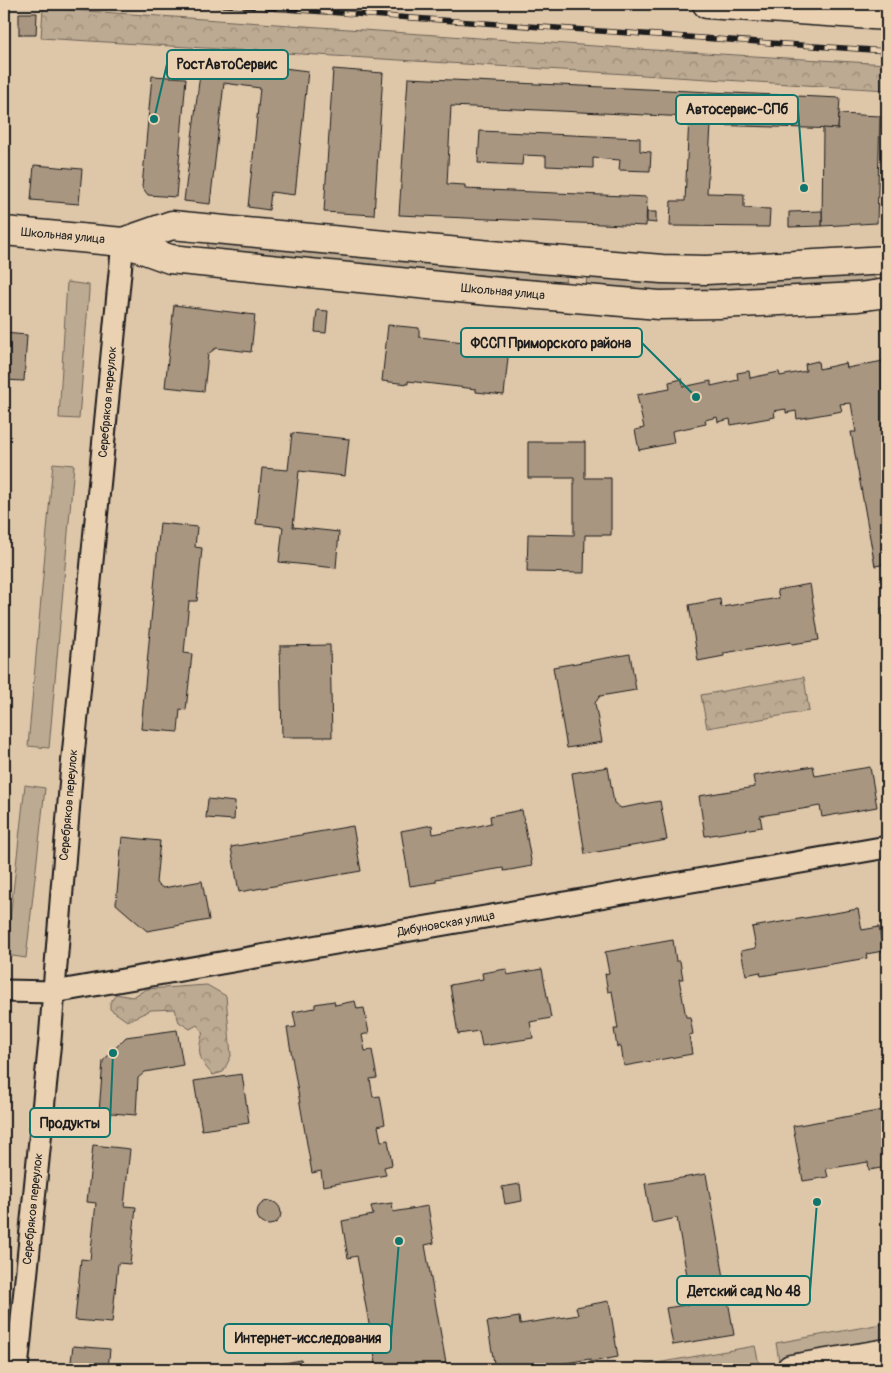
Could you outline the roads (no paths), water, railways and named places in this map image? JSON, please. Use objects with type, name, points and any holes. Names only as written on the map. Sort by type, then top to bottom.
[{"type":"street","points":[[707,4],[887,16]]},
{"type":"street","name":"Школьная улица","points":[[123,242],[172,224],[491,255],[662,269],[706,270],[887,260]]},
{"type":"street","name":"Школьная улица","points":[[4,231],[123,242],[170,259],[489,291],[659,305],[858,297],[887,293]]},
{"type":"street","name":"Серебряков переулок","points":[[17,1369],[54,992],[72,767],[123,242]]},
{"type":"street","name":"Дибуновская улица","points":[[4,991],[54,992],[887,847]]},
{"type":"street","points":[[791,1369],[887,1353]]},
{"type":"tram line","points":[[860,1369],[887,1365]]},
{"type":"railway","points":[[211,4],[887,51]]},
{"type":"place","name":"РостАвтоСервис","points":[[154,119]]},
{"type":"place","name":"Автосервис-СПб","points":[[804,188]]},
{"type":"place","name":"ФССП Приморского района","points":[[696,397]]},
{"type":"place","name":"Продукты","points":[[113,1053]]},
{"type":"place","name":"Детский сад № 48","points":[[817,1202]]},
{"type":"place","name":"Интернет-исследования","points":[[399,1241]]}]
